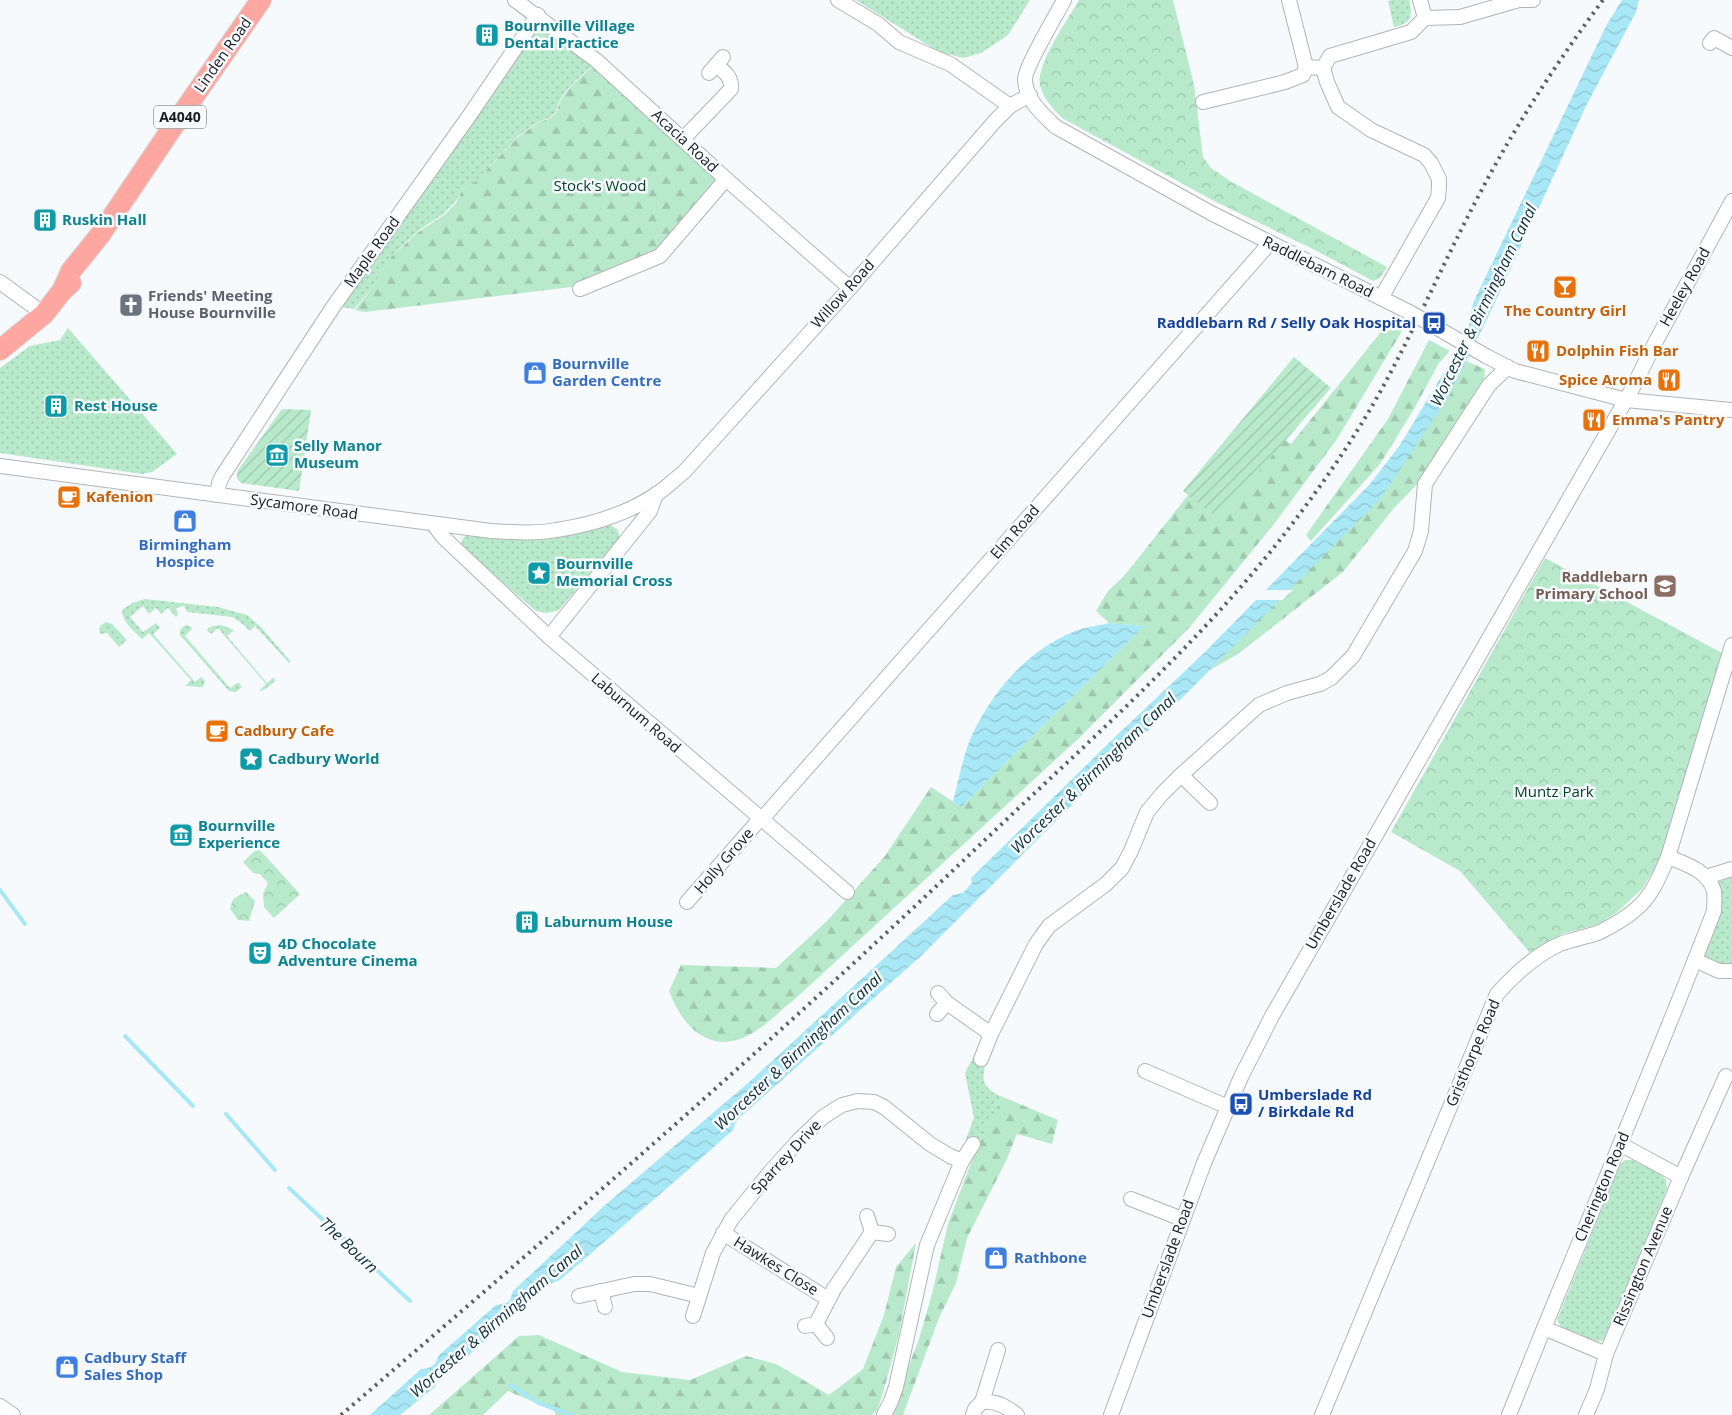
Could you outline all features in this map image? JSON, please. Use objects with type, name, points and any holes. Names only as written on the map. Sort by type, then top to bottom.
[{"type":"highway","name":"Linden Road","points":[[0,350],[44,314],[62,291],[80,275],[100,235],[261,0]]},
{"type":"street","name":"Acacia Road","points":[[515,0],[538,15],[597,61],[726,179],[850,288]]},
{"type":"street","points":[[838,0],[878,24],[899,42],[950,64],[1010,106]]},
{"type":"street","name":"Raddlebarn Road","points":[[1064,0],[1029,66],[1025,79],[1036,108],[1056,127],[1211,213],[1411,313],[1508,367],[1626,400],[1732,410]]},
{"type":"street","points":[[1203,102],[1285,82],[1303,75],[1306,67],[1289,0]]},
{"type":"street","points":[[1420,0],[1425,18]]},
{"type":"street","points":[[1381,298],[1438,198],[1438,179],[1431,162],[1424,155],[1372,130],[1338,107],[1323,68],[1330,56],[1411,32],[1425,18],[1460,17],[1519,0],[1533,0]]},
{"type":"street","name":"Maple Road","points":[[217,495],[219,483],[223,475],[333,307],[468,119],[538,15]]},
{"type":"street","points":[[1710,44],[1714,38],[1732,48]]},
{"type":"street","points":[[683,139],[730,89],[731,81],[729,76],[716,65]]},
{"type":"street","points":[[1306,67],[1323,68]]},
{"type":"street","name":"Willow Road","points":[[607,518],[656,494],[684,472],[850,288],[1010,106],[1030,95]]},
{"type":"street","points":[[580,289],[660,256],[726,179]]},
{"type":"street","name":"Heeley Road","points":[[1626,400],[1732,202]]},
{"type":"street","name":"Elm Road","points":[[760,820],[1270,243]]},
{"type":"street","points":[[0,282],[44,314]]},
{"type":"street","points":[[981,1059],[991,1034],[1036,944],[1049,926],[1106,884],[1122,868],[1132,851],[1147,812],[1162,794],[1259,705],[1286,693],[1320,684],[1331,678],[1352,656],[1414,550],[1421,531],[1426,484],[1490,385],[1508,367]]},
{"type":"street","name":"Umberslade Road","points":[[1111,1415],[1204,1163],[1263,1033],[1626,400]]},
{"type":"street","name":"Sycamore Road","points":[[0,466],[434,525],[491,531],[556,531],[607,518]]},
{"type":"street","name":"Willow Road","points":[[549,637],[650,511],[656,494]]},
{"type":"street","name":"Laburnum Road","points":[[434,525],[444,538],[549,637],[846,892]]},
{"type":"street","name":"Gristhorpe Road","points":[[1322,1415],[1497,994],[1518,971],[1549,950],[1561,944],[1601,931],[1637,909],[1654,888],[1668,857],[1732,645]]},
{"type":"street","points":[[1181,775],[1214,804]]},
{"type":"street","name":"Holly Grove","points":[[687,902],[760,820]]},
{"type":"street","points":[[1668,857],[1695,868],[1706,877],[1732,869]]},
{"type":"street","name":"Cherington Road","points":[[1510,1415],[1714,910],[1714,891],[1706,877]]},
{"type":"street","points":[[1695,960],[1719,971],[1732,971]]},
{"type":"street","points":[[938,993],[947,1004],[991,1034]]},
{"type":"street","points":[[937,1014],[947,1004]]},
{"type":"street","points":[[1145,1071],[1228,1108]]},
{"type":"street","name":"Rissington Avenue","points":[[1586,1415],[1597,1389],[1606,1354],[1726,1076]]},
{"type":"street","name":"Sparrey Drive","points":[[694,1316],[713,1252],[731,1220],[798,1141],[823,1117],[842,1104],[858,1101],[874,1102],[884,1107],[930,1144],[962,1161]]},
{"type":"street","points":[[884,1415],[896,1387],[927,1245],[962,1161],[973,1144]]},
{"type":"street","points":[[1620,1144],[1681,1177]]},
{"type":"street","points":[[1131,1199],[1182,1219]]},
{"type":"street","points":[[867,1216],[872,1232],[888,1234]]},
{"type":"street","name":"Hawkes Close","points":[[827,1338],[810,1325],[872,1232]]},
{"type":"street","name":"Hawkes Close","points":[[723,1233],[828,1299]]},
{"type":"street","points":[[579,1296],[634,1284],[650,1284],[700,1296]]},
{"type":"street","points":[[601,1291],[605,1307]]},
{"type":"street","points":[[1544,1328],[1606,1354]]},
{"type":"street","points":[[973,1415],[975,1409],[982,1402],[998,1350]]},
{"type":"street","points":[[982,1402],[990,1401],[1008,1407],[1017,1415]]},
{"type":"street","points":[[0,1406],[13,1415]]},
{"type":"green space","points":[[856,0],[1030,0],[1008,35],[981,53],[963,58],[939,52]]},
{"type":"green space","points":[[1079,0],[1173,0],[1194,85],[1203,157],[1211,168],[1230,181],[1387,267],[1380,278],[1373,281],[1311,248],[1216,202],[1062,118],[1043,94],[1040,76],[1054,42]]},
{"type":"green space","points":[[1409,0],[1411,11],[1408,21],[1394,27],[1388,1]]},
{"type":"green space","points":[[542,23],[596,63],[566,91],[558,104],[556,112],[517,137],[476,181],[462,190],[455,202],[443,214],[417,232],[391,257],[372,288],[354,309],[335,306],[469,119]]},
{"type":"green space","name":"Stock's Wood","points":[[596,64],[721,180],[657,253],[579,286],[365,312],[355,310],[372,288],[391,257],[417,233],[444,215],[456,203],[462,190],[476,181],[517,138],[539,122],[549,119],[557,112],[562,98],[567,91]]},
{"type":"green space","points":[[1393,317],[1405,326],[1337,439],[1274,524],[1189,628],[1077,740],[796,998],[765,1024],[739,1039],[725,1042],[701,1036],[691,1028],[682,1017],[669,991],[681,965],[776,968],[827,921],[885,856],[931,787],[961,807],[1144,626],[1109,623],[1096,611],[1108,591],[1137,560],[1250,416],[1291,444]]},
{"type":"green space","points":[[68,328],[177,454],[152,472],[142,474],[0,453],[0,368],[30,346],[60,340]]},
{"type":"green space","points":[[1429,340],[1450,351],[1439,363],[1414,409],[1380,464],[1311,541],[1306,535],[1388,419]]},
{"type":"green space","points":[[1294,357],[1331,388],[1218,518],[1183,491]]},
{"type":"green space","points":[[1466,361],[1485,369],[1484,385],[1442,445],[1425,476],[1394,508],[1343,572],[1238,654],[1210,670],[1449,396]]},
{"type":"green space","name":"Selly Manor Museum","points":[[282,409],[311,410],[299,491],[241,483],[237,477],[238,470]]},
{"type":"green space","points":[[608,524],[617,529],[620,537],[559,610],[547,613],[536,611],[461,547],[465,536],[488,537]]},
{"type":"green space","name":"Muntz Park","points":[[1545,558],[1722,653],[1658,864],[1642,889],[1616,913],[1599,924],[1562,934],[1530,953],[1460,871],[1391,832]]},
{"type":"green space","points":[[145,599],[218,607],[247,615],[261,627],[291,662],[289,663],[255,626],[250,631],[232,617],[187,612],[184,606],[176,608],[178,615],[176,617],[168,608],[161,614],[156,608],[149,614],[143,606],[130,617],[143,632],[156,623],[160,628],[153,634],[195,682],[201,677],[205,681],[203,687],[185,686],[191,680],[149,633],[142,639],[124,618],[122,610],[132,603]]},
{"type":"green space","points":[[106,622],[112,624],[127,640],[119,647],[107,633],[100,634],[99,629],[101,625]]},
{"type":"green space","points":[[186,625],[192,629],[185,636],[230,688],[237,683],[242,687],[236,692],[229,691],[180,635],[181,629]]},
{"type":"green space","points":[[221,625],[234,630],[227,636],[267,683],[274,677],[275,681],[267,688],[259,691],[266,684],[218,628],[211,634],[207,631],[208,628]]},
{"type":"green space","points":[[258,848],[300,894],[274,918],[264,907],[263,894],[268,883],[260,874],[253,873],[243,862]]},
{"type":"green space","points":[[1732,876],[1732,963],[1722,964],[1701,954],[1714,884]]},
{"type":"green space","points":[[246,892],[255,901],[249,921],[238,920],[230,909],[233,899]]},
{"type":"green space","points":[[974,1056],[986,1062],[984,1080],[988,1088],[1003,1097],[977,1147],[966,1139],[974,1118],[965,1073]]},
{"type":"green space","points":[[1003,1097],[1058,1120],[1052,1144],[1017,1134],[1006,1161],[967,1238],[956,1283],[939,1318],[903,1415],[890,1415],[919,1339],[932,1294],[948,1224],[977,1147]]},
{"type":"green space","points":[[1625,1160],[1634,1160],[1660,1173],[1666,1180],[1667,1189],[1604,1340],[1590,1343],[1563,1330],[1557,1320],[1619,1166]]},
{"type":"green space","points":[[916,1243],[899,1334],[877,1411],[871,1415],[555,1415],[555,1411],[508,1391],[483,1415],[429,1415],[519,1336],[539,1335],[622,1372],[690,1380],[746,1356],[776,1364],[829,1395],[863,1369],[884,1315],[896,1267]]},
{"type":"water","name":"Worcester & Birmingham Canal","points":[[1622,0],[1639,0],[1636,12],[1586,106],[1490,313],[1449,396],[1381,498],[921,956],[736,1121],[733,1130],[560,1280],[552,1283],[525,1306],[518,1305],[510,1319],[453,1369],[441,1374],[436,1386],[400,1415],[370,1415],[421,1369],[433,1366],[439,1355],[496,1305],[510,1300],[513,1291],[604,1206],[748,1083],[953,895],[963,893],[972,883],[971,878],[1205,652],[1370,484],[1400,445],[1468,330],[1473,303],[1606,26]]},
{"type":"water","points":[[1109,623],[1144,626],[961,807],[953,802],[969,742],[990,702],[1001,687],[1027,660],[1058,639],[1079,630]]},
{"type":"pier","points":[[1262,590],[1293,590],[1282,600],[1252,600]]},
{"type":"waterway","points":[[0,890],[25,924]]},
{"type":"waterway","name":"The Bourn","points":[[125,1036],[193,1106]]},
{"type":"waterway","name":"The Bourn","points":[[226,1114],[275,1170]]},
{"type":"waterway","name":"The Bourn","points":[[289,1188],[410,1301]]},
{"type":"waterway","name":"The Bourn","points":[[510,1385],[539,1403],[572,1415]]},
{"type":"railway","points":[[341,1415],[587,1203],[829,986],[1141,692],[1178,655],[1249,577],[1283,536],[1354,436],[1389,376],[1466,221],[1507,144],[1553,71],[1603,0]]},
{"type":"place","name":"Bournville Village Dental Practice","points":[[487,35]]},
{"type":"place","name":"Ruskin Hall","points":[[45,220]]},
{"type":"place","name":"The Country Girl","points":[[1565,287]]},
{"type":"place","name":"Friends' Meeting House Bournville","points":[[131,305]]},
{"type":"place","name":"Raddlebarn Rd / Selly Oak Hospital","points":[[1434,323]]},
{"type":"place","name":"Dolphin Fish Bar","points":[[1538,351]]},
{"type":"place","name":"Bournville Garden Centre","points":[[535,373]]},
{"type":"place","name":"Spice Aroma","points":[[1669,380]]},
{"type":"place","name":"Rest House","points":[[56,406]]},
{"type":"place","name":"Emma's Pantry","points":[[1594,420]]},
{"type":"place","name":"Selly Manor Museum","points":[[277,455]]},
{"type":"place","name":"Kafenion","points":[[69,497]]},
{"type":"place","name":"Birmingham Hospice","points":[[185,521]]},
{"type":"place","name":"Bournville Memorial Cross","points":[[539,573]]},
{"type":"place","name":"Raddlebarn Primary School","points":[[1665,586]]},
{"type":"place","name":"Cadbury Cafe","points":[[217,731]]},
{"type":"place","name":"Cadbury World","points":[[251,759]]},
{"type":"place","name":"Bournville Experience","points":[[181,835]]},
{"type":"place","name":"Laburnum House","points":[[527,922]]},
{"type":"place","name":"4D Chocolate Adventure Cinema","points":[[260,953]]},
{"type":"place","name":"Umberslade Rd / Birkdale Rd","points":[[1241,1104]]},
{"type":"place","name":"Rathbone","points":[[996,1258]]},
{"type":"place","name":"Cadbury Staff Sales Shop","points":[[67,1367]]}]
